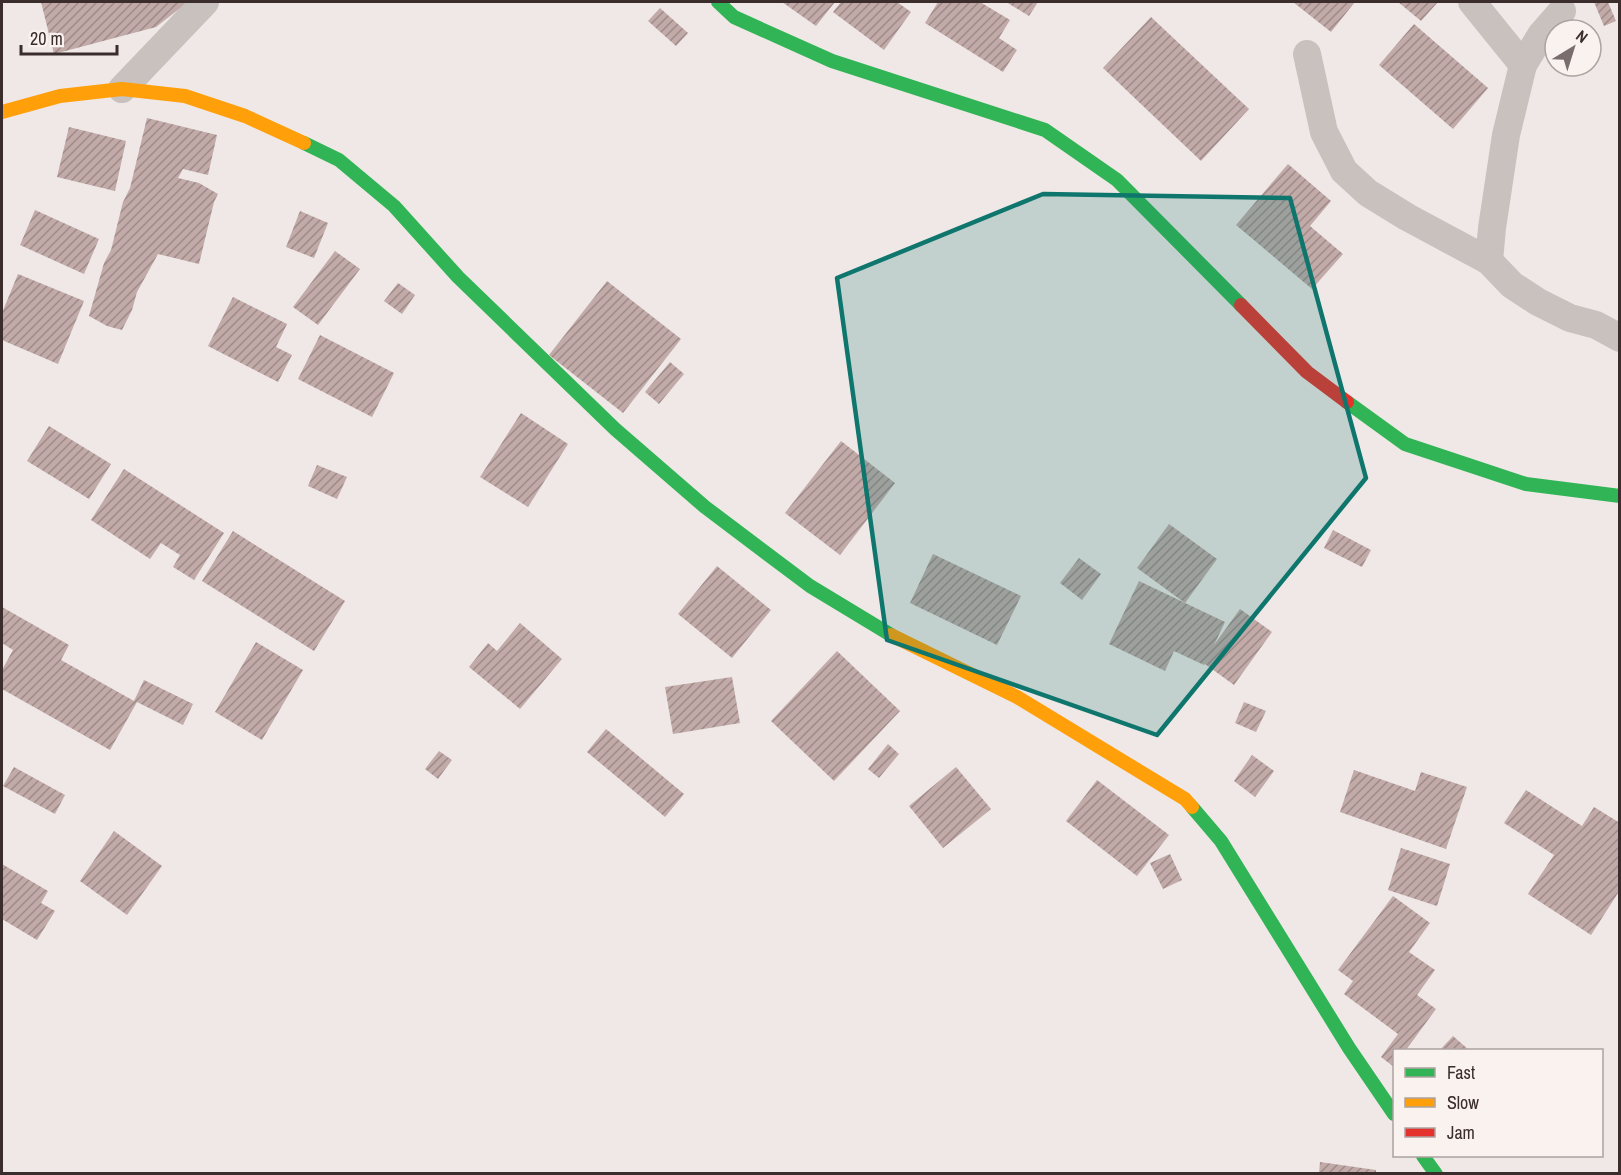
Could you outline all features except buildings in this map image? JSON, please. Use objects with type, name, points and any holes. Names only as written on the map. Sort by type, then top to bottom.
[{"type":"street","points":[[122,89],[205,2]]},
{"type":"street","points":[[718,2],[734,17],[832,61],[1046,130],[1116,180],[1307,372],[1405,444],[1526,484],[1620,496]]},
{"type":"street","points":[[1472,2],[1523,65]]},
{"type":"street","points":[[1489,261],[1506,135],[1523,65],[1541,34],[1562,11]]},
{"type":"street","points":[[1307,54],[1324,132],[1344,171],[1368,193],[1489,261],[1512,285],[1538,302],[1620,338]]},
{"type":"street","points":[[2,112],[60,96],[122,89],[185,96],[245,116],[339,160],[394,206],[458,277],[615,429],[705,507],[790,572],[901,640],[1017,697],[1185,799],[1221,841],[1349,1048],[1393,1111]]},
{"type":"street","points":[[1424,1157],[1436,1173]]},
{"type":"highlighted area","points":[[1043,194],[1290,198],[1366,478],[1157,735],[887,640],[837,278]]},
{"type":"traffic: fast","points":[[718,2],[734,17],[832,61],[1045,130],[1117,180],[1241,305]]},
{"type":"traffic: fast","points":[[304,143],[339,160],[394,206],[458,277],[615,429],[705,507],[810,586],[891,635]]},
{"type":"traffic: fast","points":[[1347,402],[1405,444],[1526,484],[1620,496]]},
{"type":"traffic: fast","points":[[1192,807],[1221,841],[1349,1048],[1393,1113]]},
{"type":"traffic: fast","points":[[1424,1157],[1436,1174]]},
{"type":"traffic: slow","points":[[2,112],[60,96],[122,89],[185,96],[245,116],[304,143]]},
{"type":"traffic: slow","points":[[891,635],[1017,697],[1185,799],[1192,807]]},
{"type":"traffic: jam","points":[[1241,305],[1307,372],[1347,402]]}]
